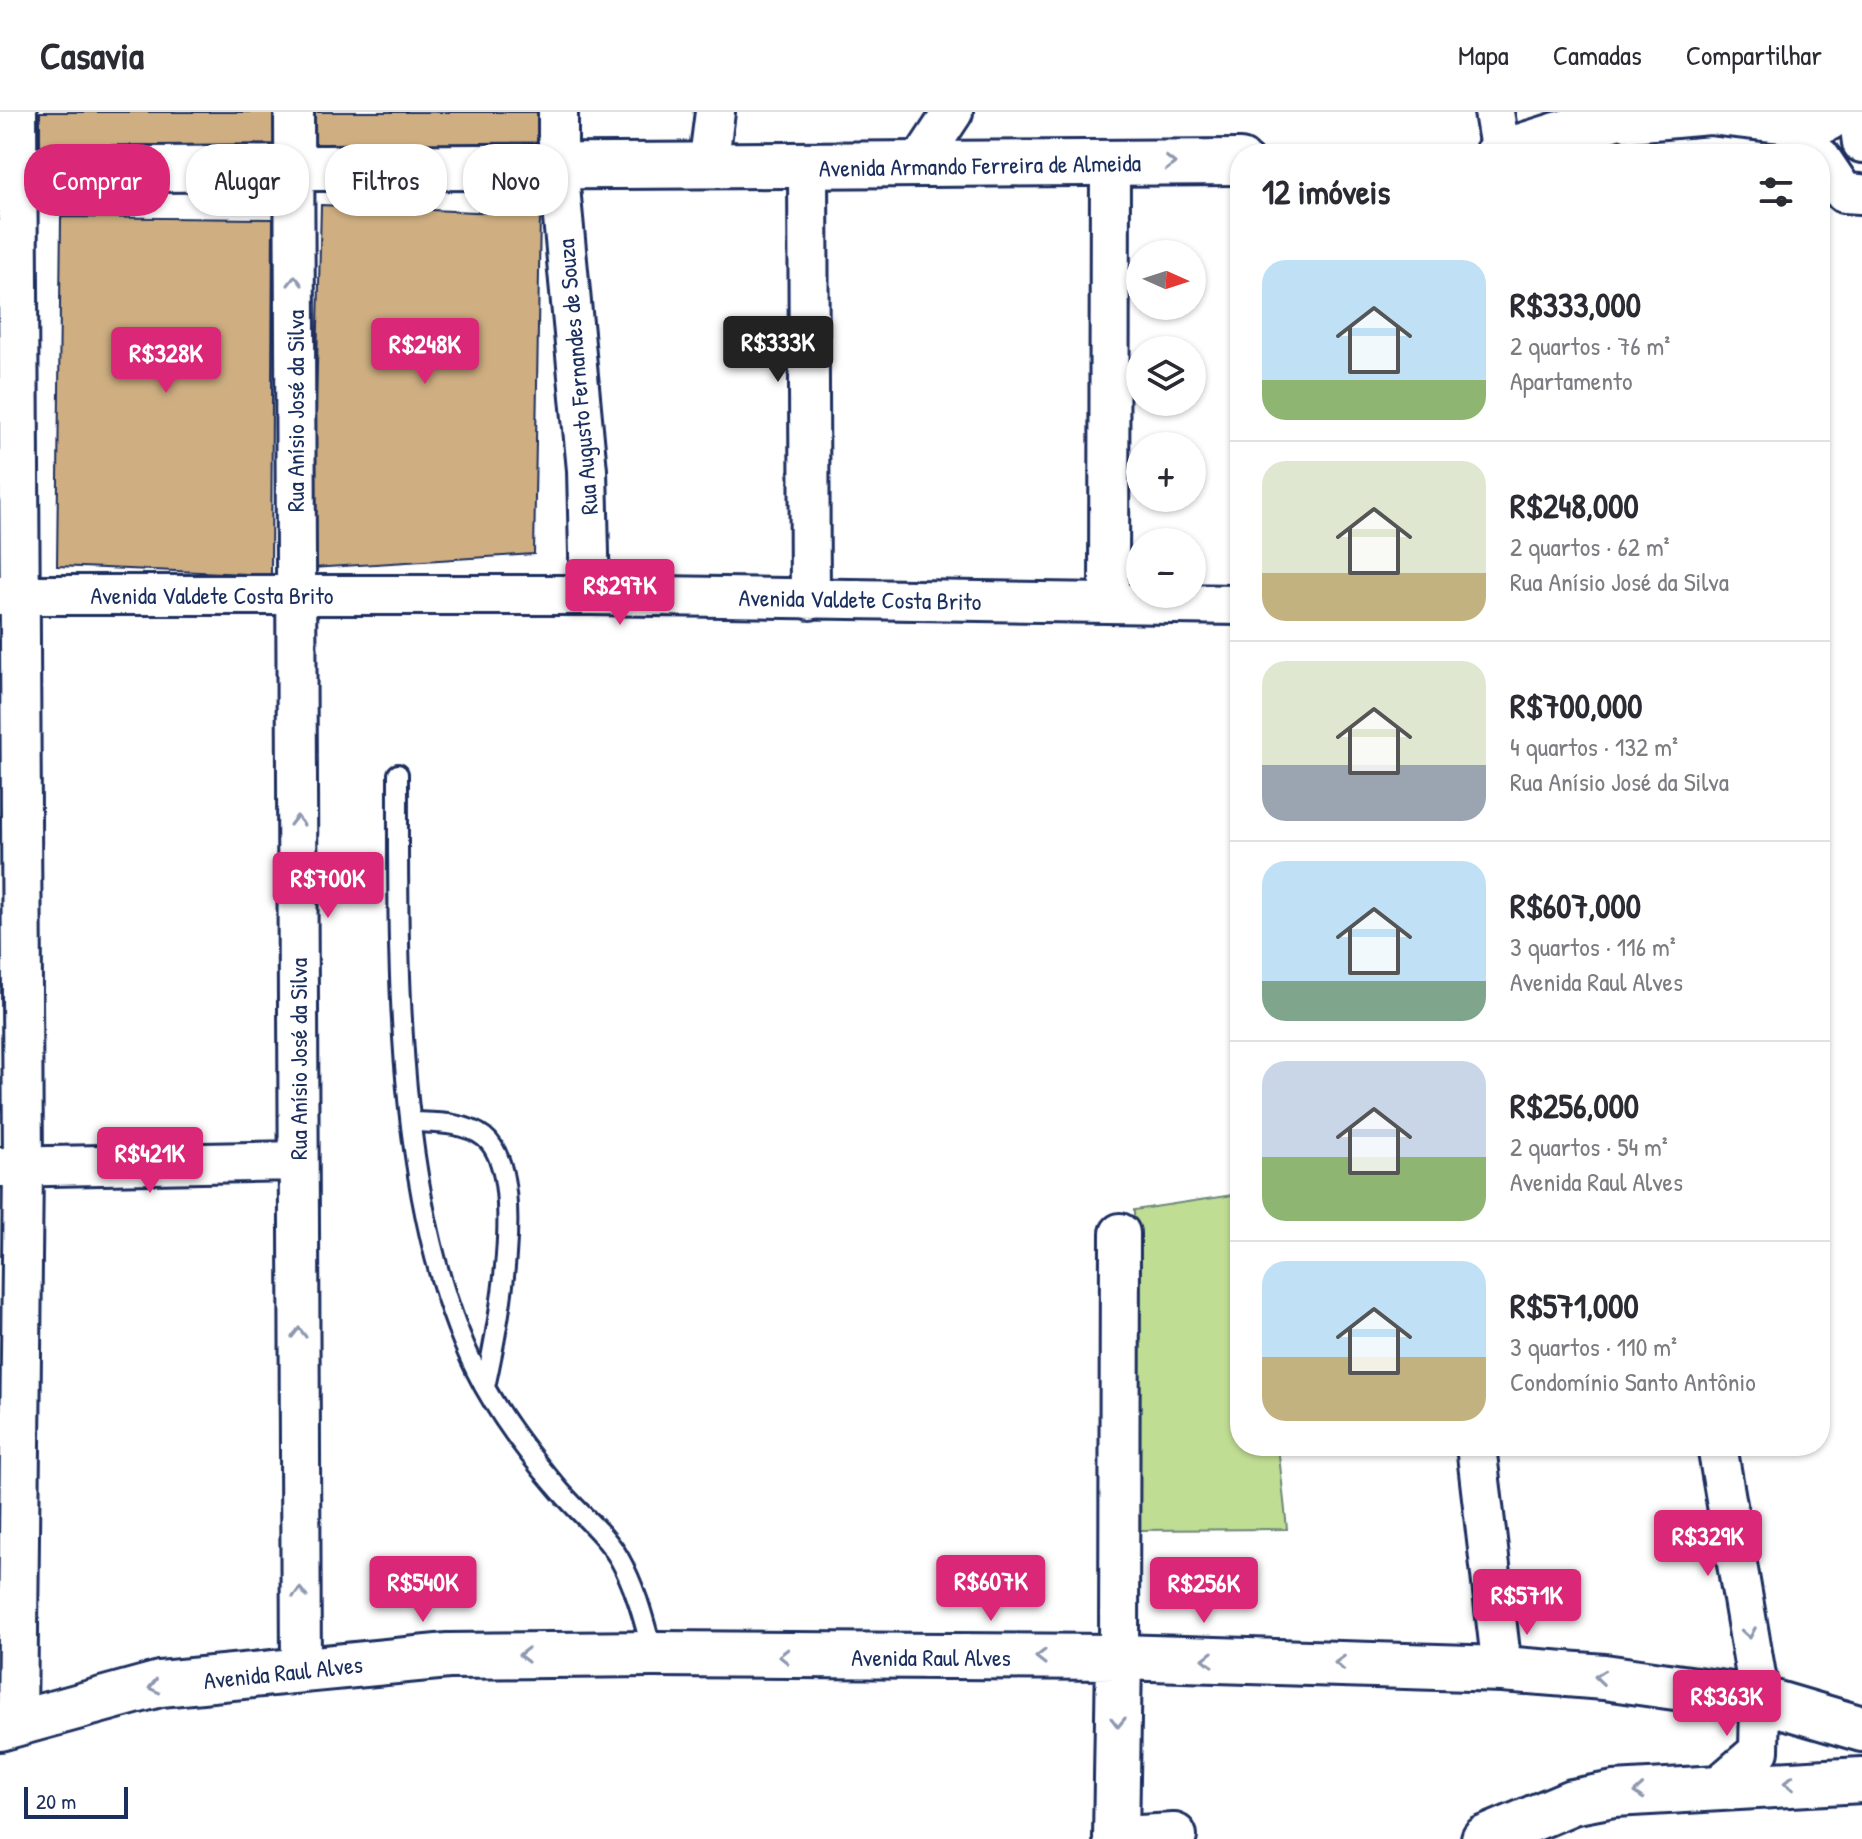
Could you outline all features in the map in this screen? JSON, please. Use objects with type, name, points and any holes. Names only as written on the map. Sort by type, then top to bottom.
[{"type":"main road","points":[[1529,144],[1621,113],[1630,119],[1735,113],[1797,134],[1825,122],[1836,112]]},
{"type":"main road","name":"Avenida Armando Ferreira de Almeida","points":[[568,166],[1230,162]]},
{"type":"main road","name":"Avenida Armando Ferreira de Almeida","points":[[309,170],[463,167]]},
{"type":"main road","name":"Avenida Armando Ferreira de Almeida","points":[[9,170],[186,170]]},
{"type":"main road","name":"Avenida Raul Alves","points":[[9,1726],[160,1684],[448,1656],[653,1654],[1119,1657],[1502,1669],[1604,1677],[1760,1699],[1862,1729]]},
{"type":"main road","points":[[1116,1839],[1119,1657]]},
{"type":"main road","points":[[1484,1839],[1572,1802],[1614,1794],[1862,1780]]},
{"type":"main road","points":[[1123,1839],[1174,1836]]},
{"type":"street","points":[[9,1726],[9,170],[17,112]]},
{"type":"street","name":"Rua Anísio José da Silva","points":[[294,112],[294,144]]},
{"type":"street","name":"Rua Augusto Fernandes de Souza","points":[[558,112],[558,144]]},
{"type":"street","points":[[708,167],[715,112]]},
{"type":"street","points":[[920,162],[953,112]]},
{"type":"street","points":[[1494,112],[1498,144]]},
{"type":"street","points":[[1858,112],[1862,143]]},
{"type":"street","points":[[1109,601],[1110,164]]},
{"type":"street","points":[[808,167],[810,600]]},
{"type":"street","points":[[1830,175],[1844,193],[1861,199]]},
{"type":"street","name":"Rua Anísio José da Silva","points":[[294,216],[301,1671]]},
{"type":"street","name":"Rua Augusto Fernandes de Souza","points":[[563,216],[587,470],[590,595]]},
{"type":"street","name":"Avenida Valdete Costa Brito","points":[[10,595],[590,595],[1230,605]]},
{"type":"street","points":[[11,1167],[298,1161]]},
{"type":"street","points":[[1119,1657],[1120,1233]]},
{"type":"street","points":[[1477,1456],[1502,1669]]},
{"type":"street","points":[[1717,1787],[1759,1751],[1760,1699],[1719,1456]]},
{"type":"lane","points":[[398,774],[398,959],[413,1122],[430,1239],[455,1319],[485,1387],[554,1485],[617,1555],[634,1587],[653,1654]]},
{"type":"lane","points":[[413,1122],[466,1128],[485,1138],[500,1159],[507,1256],[485,1387]]},
{"type":"green space","points":[[1230,1196],[1230,1456],[1279,1456],[1287,1529],[1138,1530],[1134,1210]]},
{"type":"building","points":[[40,112],[290,112],[291,144],[186,144],[186,148],[170,148],[170,144],[40,144]]},
{"type":"building","points":[[311,112],[539,112],[539,144],[447,146],[447,144],[325,144],[325,150],[311,150]]},
{"type":"building","points":[[321,205],[325,205],[325,216],[447,216],[447,211],[463,211],[463,216],[540,216],[534,554],[312,568]]},
{"type":"building","points":[[61,217],[273,219],[271,575],[57,566]]}]
